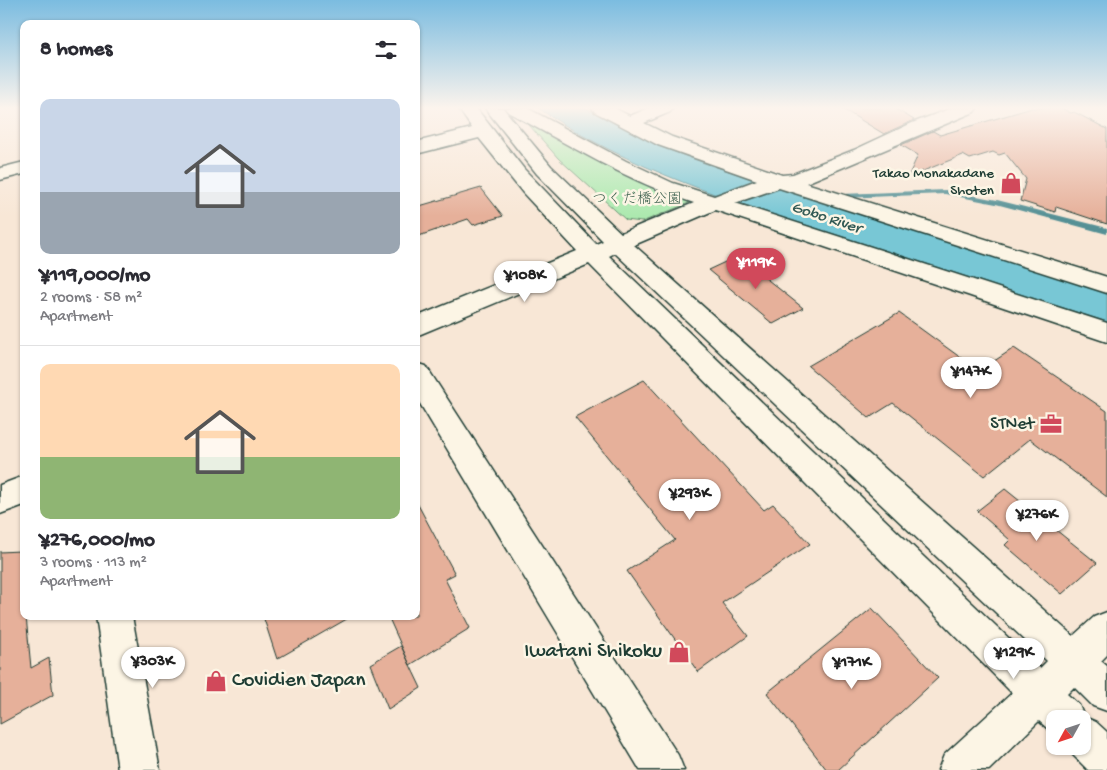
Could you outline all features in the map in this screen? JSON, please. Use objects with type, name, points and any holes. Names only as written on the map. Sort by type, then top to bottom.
[{"type":"street","points":[[515,144],[545,205],[592,254],[1052,706]]},
{"type":"street","points":[[524,144],[544,170],[619,242],[1107,692]]},
{"type":"street","points":[[569,144],[666,186],[1107,333]]},
{"type":"street","points":[[670,144],[776,183],[1107,285]]},
{"type":"street","points":[[420,325],[718,202],[776,183],[797,179],[881,144]]},
{"type":"street","points":[[0,174],[20,169]]},
{"type":"street","points":[[420,379],[663,770]]},
{"type":"street","points":[[0,500],[20,492]]},
{"type":"street","points":[[115,620],[139,770]]},
{"type":"street","points":[[960,770],[1052,706],[1073,661],[1107,630]]},
{"type":"street","points":[[1091,745],[1107,760]]},
{"type":"green space","name":"つくだ橋公園","points":[[546,144],[578,144],[696,200],[642,222],[626,220],[558,158]]},
{"type":"water","name":"Gobo River","points":[[598,144],[655,144],[707,164],[1107,290],[1107,322],[798,223],[683,182]]},
{"type":"building","points":[[1107,144],[1107,224],[1056,207],[1055,212],[1020,201],[1026,179],[1005,153],[999,155],[993,152],[970,159],[963,155],[908,177],[918,155],[901,145]]},
{"type":"building","points":[[481,188],[503,216],[473,225],[468,219],[420,236],[420,206]]},
{"type":"building","points":[[738,256],[803,308],[773,324],[708,270]]},
{"type":"building","points":[[899,313],[979,371],[1014,348],[1107,411],[1107,497],[1030,439],[984,476],[893,403],[869,418],[808,366]]},
{"type":"building","points":[[644,380],[764,510],[773,504],[810,544],[722,603],[748,636],[698,672],[627,571],[675,540],[575,417]]},
{"type":"building","points":[[1005,489],[1097,563],[1062,594],[1005,545],[1010,540],[977,511]]},
{"type":"building","points":[[420,508],[455,574],[445,579],[470,628],[410,665],[390,620],[420,620]]},
{"type":"building","points":[[20,551],[20,620],[26,620],[31,668],[49,658],[53,695],[0,724],[0,552]]},
{"type":"building","points":[[872,608],[938,678],[838,770],[827,770],[767,693]]},
{"type":"building","points":[[264,620],[345,620],[277,659]]},
{"type":"building","points":[[401,646],[421,688],[388,709],[370,664]]},
{"type":"waterway","points":[[841,196],[945,192],[997,202],[1107,231]]},
{"type":"place","name":"Takao Monakadane Shoten","points":[[1011,183]]},
{"type":"place","name":"STNet","points":[[1051,424]]},
{"type":"place","name":"Iwatani Shikoku","points":[[679,652]]},
{"type":"place","name":"Covidien Japan","points":[[216,681]]}]
